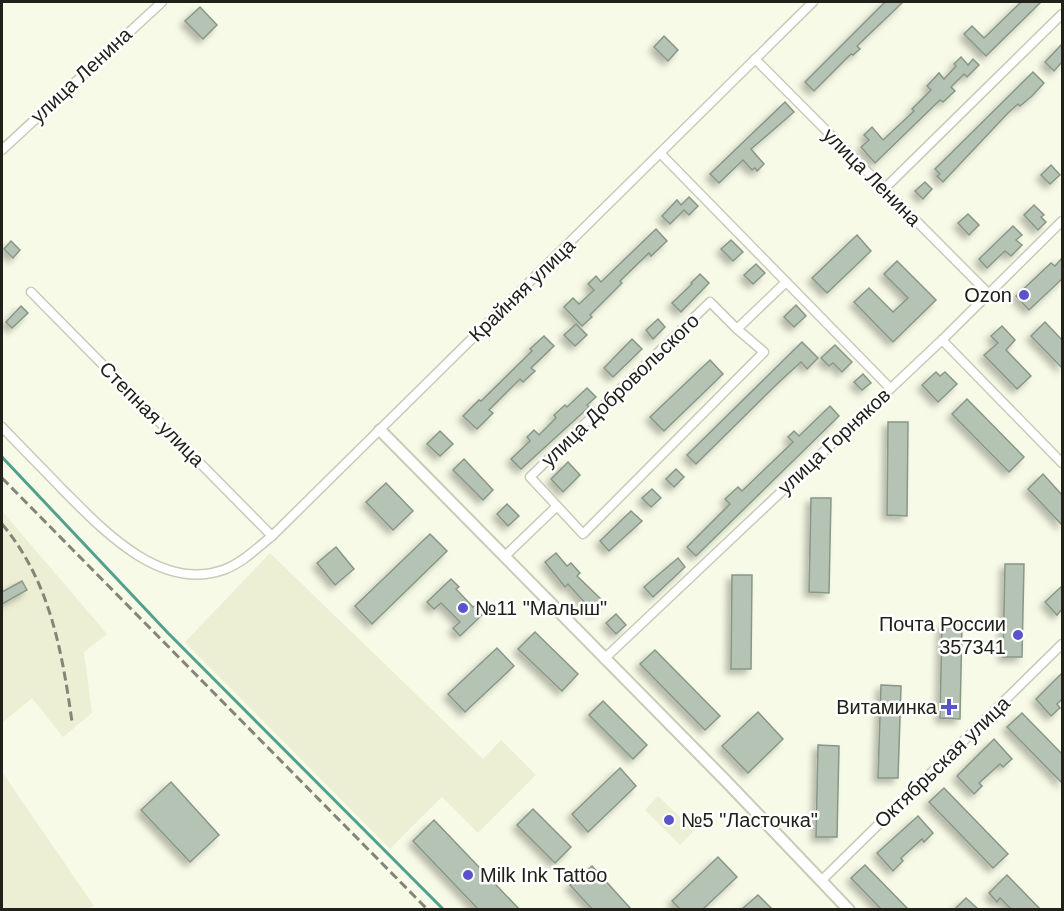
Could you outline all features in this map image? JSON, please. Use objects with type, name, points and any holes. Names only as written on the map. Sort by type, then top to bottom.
[{"type":"street","name":"улица Ленина","points":[[2,150],[162,2]]},
{"type":"street","name":"Крайняя улица","points":[[2,427],[103,530],[134,554],[165,569],[193,574],[223,570],[249,555],[272,536],[813,2]]},
{"type":"street","points":[[884,189],[1062,14]]},
{"type":"street","name":"улица Ленина","points":[[755,59],[989,294]]},
{"type":"street","points":[[661,154],[890,388]]},
{"type":"street","name":"улица Горняков","points":[[604,659],[942,340],[1062,221]]},
{"type":"street","points":[[737,329],[786,282]]},
{"type":"street","name":"Степная улица","points":[[31,292],[272,536]]},
{"type":"street","name":"улица Добровольского","points":[[710,302],[764,352],[583,534],[557,506],[530,477],[710,302]]},
{"type":"street","points":[[942,340],[1062,464]]},
{"type":"street","points":[[380,429],[849,909]]},
{"type":"street","points":[[505,556],[557,506]]},
{"type":"street","name":"Октябрьская улица","points":[[821,881],[1062,644]]},
{"type":"shaded area","points":[[2,511],[107,634],[84,652],[92,713],[63,737],[32,698],[2,723]]},
{"type":"shaded area","points":[[270,553],[483,759],[501,740],[536,775],[478,833],[442,797],[390,849],[185,642]]},
{"type":"shaded area","points":[[2,772],[94,906],[89,909],[2,909]]},
{"type":"shaded area","name":"№5 \"Ласточка\"","points":[[658,796],[694,831],[680,845],[645,810]]},
{"type":"building","points":[[885,2],[903,2],[857,46],[860,49],[853,55],[851,54],[814,91],[805,82]]},
{"type":"building","points":[[1021,2],[1041,2],[986,56],[964,34],[972,26],[984,38]]},
{"type":"building","points":[[200,7],[217,25],[203,39],[185,21]]},
{"type":"building","points":[[664,36],[678,50],[668,61],[654,47]]},
{"type":"building","points":[[1062,44],[1062,62],[1054,71],[1045,62]]},
{"type":"building","points":[[961,57],[968,65],[973,59],[979,65],[967,77],[964,74],[951,87],[955,91],[943,102],[940,100],[875,163],[861,147],[869,140],[864,135],[872,127],[883,140],[914,111],[912,109],[931,90],[927,86],[939,73],[944,79]]},
{"type":"building","points":[[1033,72],[1044,83],[1020,106],[1018,104],[1008,113],[943,182],[937,176],[940,174],[935,169]]},
{"type":"building","points":[[785,102],[794,112],[751,149],[764,164],[757,171],[755,168],[752,170],[743,160],[719,183],[710,174]]},
{"type":"building","points":[[1051,165],[1060,175],[1050,184],[1041,175]]},
{"type":"building","points":[[925,182],[932,189],[923,199],[915,191]]},
{"type":"building","points":[[689,197],[698,206],[689,215],[684,210],[670,224],[662,216],[677,200],[681,205]]},
{"type":"building","points":[[1034,205],[1044,215],[1041,217],[1046,222],[1038,230],[1024,215]]},
{"type":"building","points":[[968,214],[979,225],[969,235],[958,223]]},
{"type":"building","points":[[1013,226],[1022,235],[1016,240],[1022,245],[1011,256],[1005,251],[987,268],[979,259]]},
{"type":"building","points":[[656,229],[667,241],[651,256],[649,253],[620,281],[622,283],[582,326],[564,307],[573,298],[579,304],[594,290],[588,284],[596,276],[601,282]]},
{"type":"building","points":[[857,235],[871,251],[827,293],[812,278]]},
{"type":"building","points":[[731,240],[743,252],[733,261],[721,249]]},
{"type":"building","points":[[11,241],[20,250],[13,258],[4,249]]},
{"type":"building","points":[[1062,258],[1062,279],[1029,310],[1016,296],[1051,263],[1055,266]]},
{"type":"building","points":[[897,261],[936,300],[893,342],[854,302],[869,288],[893,312],[908,298],[884,274]]},
{"type":"building","points":[[756,264],[765,273],[753,284],[744,275]]},
{"type":"building","points":[[700,274],[709,283],[681,312],[672,303]]},
{"type":"building","points":[[796,305],[806,316],[794,327],[784,317]]},
{"type":"building","points":[[21,306],[28,313],[12,328],[6,322]]},
{"type":"building","points":[[658,319],[665,327],[653,339],[646,330]]},
{"type":"building","points":[[1045,322],[1062,340],[1062,368],[1031,336]]},
{"type":"building","points":[[576,324],[587,335],[575,346],[564,335]]},
{"type":"building","points":[[1002,326],[1015,340],[1006,350],[1031,376],[1017,389],[984,355],[998,343],[991,336]]},
{"type":"building","points":[[544,336],[554,346],[531,368],[535,371],[523,382],[520,379],[489,410],[493,413],[477,429],[463,416],[532,351],[530,349]]},
{"type":"building","points":[[632,339],[642,349],[613,377],[604,368]]},
{"type":"building","points":[[802,342],[818,358],[807,369],[801,362],[696,464],[687,455]]},
{"type":"building","points":[[835,345],[852,362],[842,372],[833,363],[829,366],[821,358]]},
{"type":"building","points":[[710,360],[723,374],[664,431],[650,417]]},
{"type":"building","points":[[936,372],[940,376],[945,372],[957,384],[938,402],[922,385]]},
{"type":"building","points":[[863,374],[871,383],[862,390],[854,382]]},
{"type":"building","points":[[587,388],[596,397],[587,405],[589,407],[521,469],[511,459],[530,441],[527,437],[534,430],[539,435],[556,418],[554,415],[565,405],[567,407]]},
{"type":"building","points":[[967,399],[1024,457],[1009,472],[952,414]]},
{"type":"building","points":[[830,406],[839,416],[696,556],[687,547],[730,504],[725,499],[738,487],[742,491],[793,442],[788,437],[794,431],[799,436]]},
{"type":"building","points":[[888,422],[908,422],[907,516],[887,515]]},
{"type":"building","points":[[440,431],[453,444],[440,456],[427,444]]},
{"type":"building","points":[[464,459],[493,490],[483,500],[453,470]]},
{"type":"building","points":[[568,462],[580,475],[563,492],[551,479]]},
{"type":"building","points":[[676,469],[684,477],[674,487],[666,479]]},
{"type":"building","points":[[1043,474],[1062,495],[1062,525],[1028,489]]},
{"type":"building","points":[[386,483],[413,511],[393,530],[366,502]]},
{"type":"building","points":[[652,489],[661,498],[651,507],[642,498]]},
{"type":"building","points":[[811,498],[831,498],[829,593],[809,592]]},
{"type":"building","points":[[507,504],[519,516],[508,526],[497,514]]},
{"type":"building","points":[[631,511],[642,521],[609,551],[600,541]]},
{"type":"building","points":[[430,534],[447,551],[372,624],[355,606]]},
{"type":"building","points":[[336,547],[354,569],[335,585],[317,563]]},
{"type":"building","points":[[556,553],[567,566],[571,563],[580,573],[577,576],[604,602],[594,613],[568,584],[565,587],[545,562]]},
{"type":"building","points":[[678,558],[685,567],[653,597],[644,587]]},
{"type":"building","points":[[1005,564],[1024,564],[1022,657],[1003,657]]},
{"type":"building","points":[[732,575],[752,575],[751,669],[731,669]]},
{"type":"building","name":"№11 \"Малыш\"","points":[[451,579],[459,587],[456,589],[473,607],[476,605],[484,613],[460,636],[453,628],[460,622],[441,603],[434,609],[427,602]]},
{"type":"building","points":[[22,581],[27,590],[2,604],[2,592]]},
{"type":"building","points":[[1062,586],[1062,609],[1057,615],[1045,602]]},
{"type":"building","points":[[616,614],[626,625],[616,634],[606,623]]},
{"type":"building","points":[[942,624],[962,624],[960,719],[940,718]]},
{"type":"building","points":[[535,632],[578,674],[562,691],[518,649]]},
{"type":"building","points":[[497,648],[514,666],[465,712],[448,694]]},
{"type":"building","points":[[655,650],[720,716],[705,730],[640,664]]},
{"type":"building","points":[[1062,673],[1062,699],[1057,704],[1060,708],[1051,716],[1036,699]]},
{"type":"building","points":[[881,685],[901,686],[898,778],[878,778]]},
{"type":"building","points":[[603,701],[647,745],[633,759],[589,715]]},
{"type":"building","points":[[758,712],[783,739],[748,773],[722,746]]},
{"type":"building","points":[[1022,713],[1062,754],[1062,783],[1007,727]]},
{"type":"building","points":[[994,739],[1012,759],[1003,767],[1000,764],[979,783],[982,786],[974,794],[957,776]]},
{"type":"building","points":[[818,745],[839,746],[837,837],[816,837]]},
{"type":"building","points":[[620,768],[636,786],[588,832],[572,814]]},
{"type":"building","points":[[171,782],[219,835],[190,862],[141,810]]},
{"type":"building","points":[[944,788],[1008,854],[993,868],[929,802]]},
{"type":"building","points":[[533,809],[571,847],[555,863],[517,825]]},
{"type":"building","points":[[918,816],[933,833],[924,842],[922,839],[901,858],[903,861],[893,871],[877,853]]},
{"type":"building","points":[[434,820],[519,909],[478,909],[413,841]]},
{"type":"building","points":[[718,857],[737,877],[703,909],[680,909],[672,901]]},
{"type":"building","points":[[865,865],[908,909],[881,909],[851,878]]},
{"type":"building","points":[[592,866],[631,909],[592,909],[570,885]]},
{"type":"building","points":[[1007,875],[1040,909],[1011,909],[1000,898],[997,902],[989,893]]},
{"type":"building","points":[[758,895],[772,909],[742,909]]},
{"type":"building","points":[[966,898],[978,909],[955,909]]},
{"type":"waterway","points":[[2,457],[168,633],[444,910]]},
{"type":"railway","points":[[2,478],[428,910]]},
{"type":"railway","points":[[2,524],[32,569],[43,593],[64,669],[72,722]]},
{"type":"place","name":"Ozon","points":[[1024,295]]},
{"type":"place","name":"№11 \"Малыш\"","points":[[463,608]]},
{"type":"place","name":"Почта России 357341","points":[[1018,635]]},
{"type":"place","name":"Витаминка","points":[[949,707]]},
{"type":"place","name":"№5 \"Ласточка\"","points":[[669,820]]},
{"type":"place","name":"Milk Ink Tattoo","points":[[468,875]]}]
